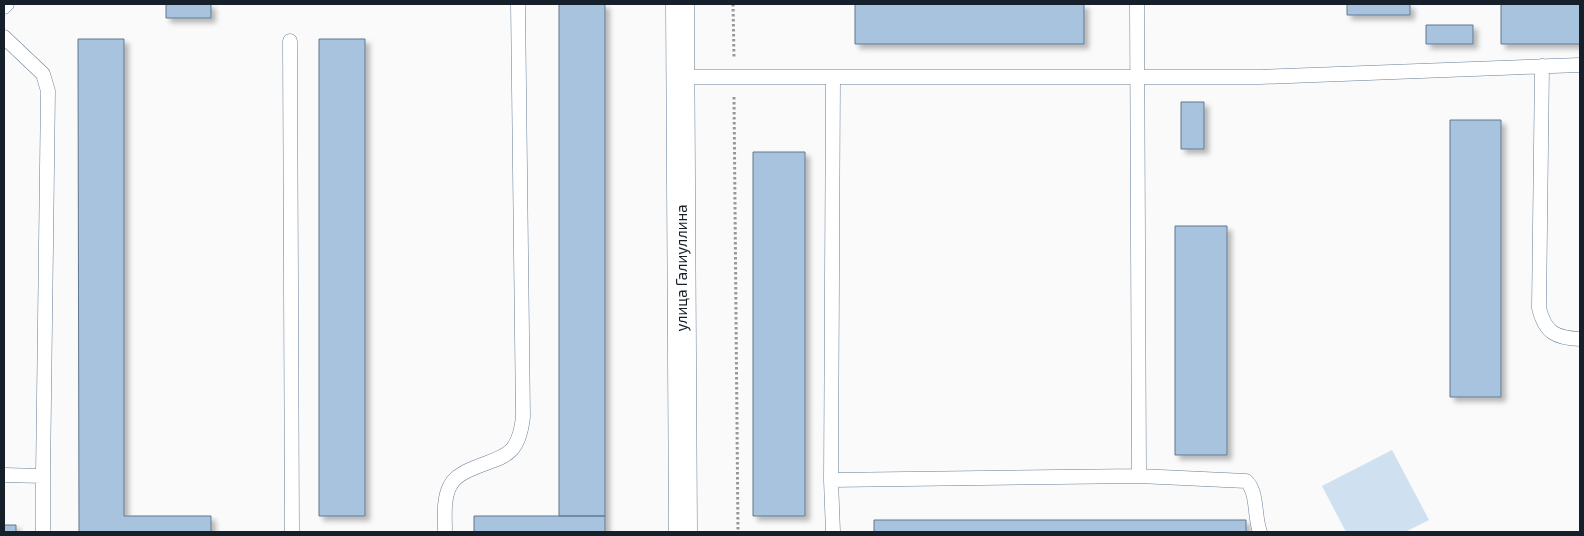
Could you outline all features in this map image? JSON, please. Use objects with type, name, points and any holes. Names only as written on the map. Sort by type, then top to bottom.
[{"type":"street","name":"улица Галиуллина","points":[[680,4],[683,532]]},
{"type":"lane","points":[[4,7],[7,4]]},
{"type":"lane","points":[[445,532],[445,505],[449,486],[457,476],[504,457],[514,448],[522,432],[524,417],[518,4]]},
{"type":"lane","points":[[1137,4],[1139,476]]},
{"type":"lane","points":[[4,37],[43,74],[48,91],[42,476],[43,532]]},
{"type":"lane","points":[[290,40],[292,532]]},
{"type":"lane","points":[[680,78],[1260,77],[1580,65]]},
{"type":"lane","points":[[1542,66],[1539,308],[1542,320],[1549,330],[1559,336],[1580,339]]},
{"type":"lane","points":[[832,532],[833,77]]},
{"type":"lane","points":[[4,475],[42,476]]},
{"type":"lane","points":[[831,480],[1139,476],[1246,481],[1253,490],[1256,518],[1260,532]]},
{"type":"path","points":[[733,4],[738,532]]},
{"type":"shaded area","points":[[1392,450],[1429,520],[1405,532],[1346,532],[1322,486]]},
{"type":"building","points":[[166,4],[211,4],[211,18],[166,18]]},
{"type":"building","points":[[559,4],[605,4],[605,516],[559,516]]},
{"type":"building","points":[[855,4],[1084,4],[1084,44],[855,44]]},
{"type":"building","points":[[1347,4],[1410,4],[1410,15],[1347,15]]},
{"type":"building","points":[[1501,4],[1580,4],[1580,44],[1501,44]]},
{"type":"building","points":[[1426,25],[1473,25],[1473,44],[1426,44]]},
{"type":"building","points":[[78,39],[124,39],[124,516],[211,516],[211,532],[79,532]]},
{"type":"building","points":[[319,39],[365,39],[365,516],[319,516]]},
{"type":"building","points":[[1181,102],[1204,102],[1204,149],[1181,149]]},
{"type":"building","points":[[1450,120],[1501,120],[1501,397],[1450,397]]},
{"type":"building","points":[[753,152],[805,152],[805,516],[753,516]]},
{"type":"building","points":[[1175,226],[1227,226],[1227,455],[1175,455]]},
{"type":"building","points":[[474,516],[605,516],[605,532],[474,532]]},
{"type":"building","points":[[874,520],[1246,520],[1246,532],[874,532]]},
{"type":"building","points":[[4,525],[16,525],[16,532],[4,532]]}]
